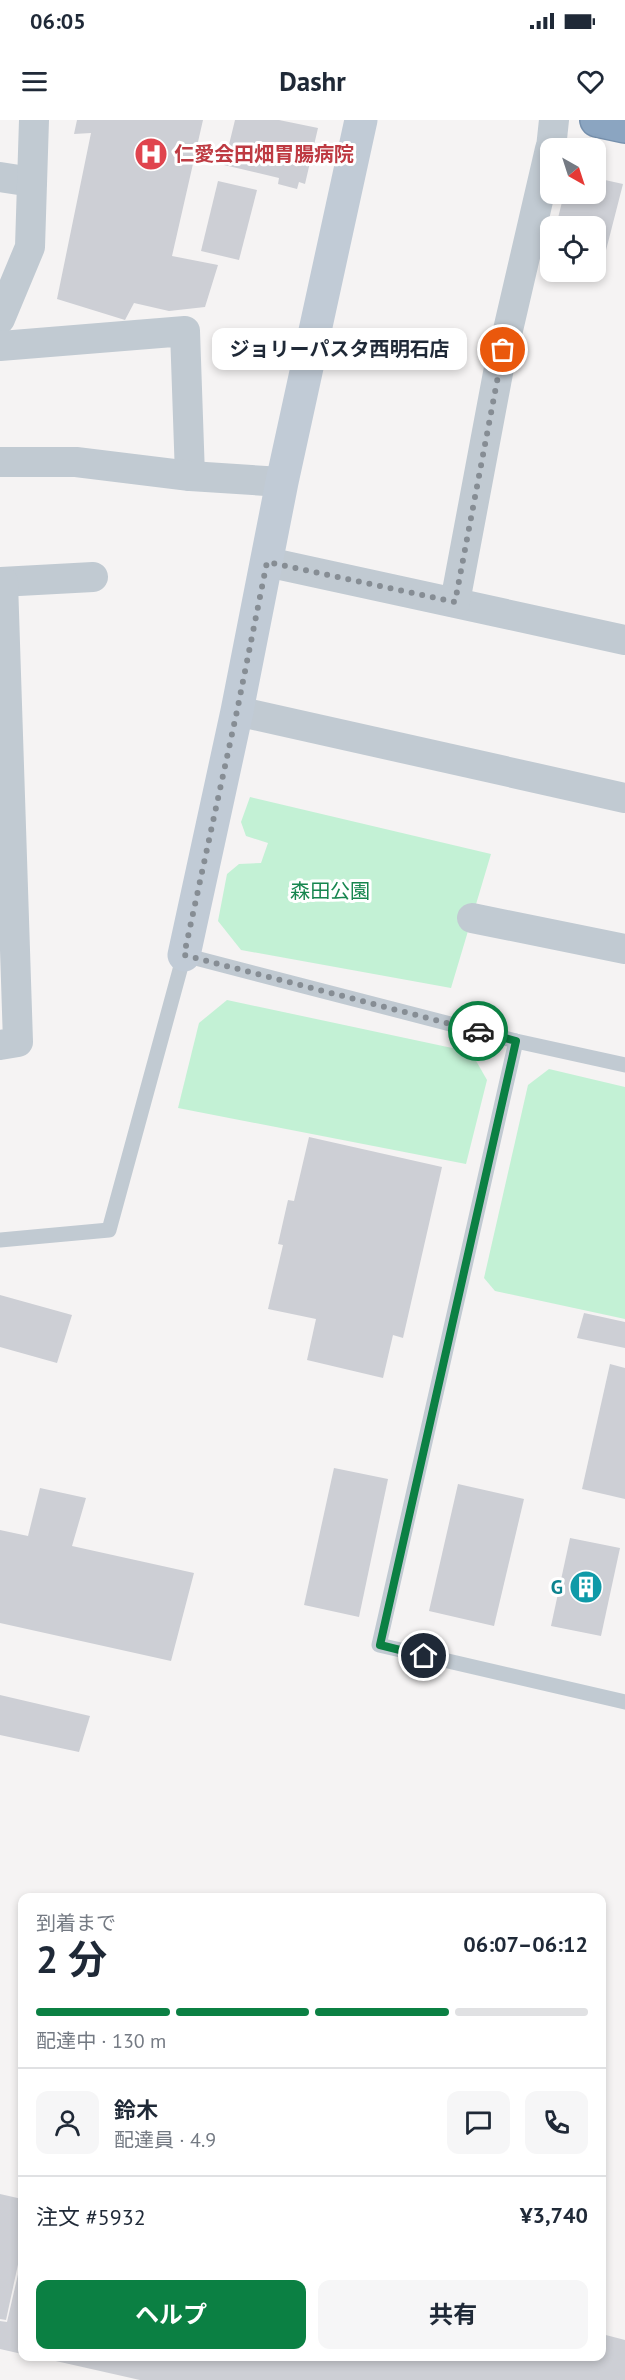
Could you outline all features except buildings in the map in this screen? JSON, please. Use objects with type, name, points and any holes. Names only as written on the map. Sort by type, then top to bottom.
[{"type":"highway","points":[[597,120],[625,126]]},
{"type":"street","points":[[0,319],[30,247],[34,120]]},
{"type":"street","points":[[184,955],[237,711],[282,482],[361,120]]},
{"type":"street","points":[[552,138],[554,120]]},
{"type":"street","points":[[0,177],[32,182]]},
{"type":"street","points":[[455,602],[498,373],[540,192]]},
{"type":"street","points":[[0,346],[186,332],[190,476]]},
{"type":"street","points":[[0,462],[76,462],[190,476],[282,482]]},
{"type":"street","points":[[267,562],[625,640]]},
{"type":"street","points":[[0,1045],[18,1042],[1,582],[93,577]]},
{"type":"street","points":[[237,711],[625,798]]},
{"type":"street","points":[[472,918],[625,949]]},
{"type":"lane","points":[[0,1240],[109,1230],[184,955],[516,1041],[625,1065]]},
{"type":"lane","points":[[516,1041],[380,1645],[625,1702]]},
{"type":"green space","name":"森田公園","points":[[250,797],[491,854],[451,988],[241,950],[218,921],[227,874],[239,864],[261,863],[268,843],[246,836],[241,822]]},
{"type":"green space","points":[[227,1000],[471,1052],[487,1080],[466,1164],[178,1108],[199,1023]]},
{"type":"green space","points":[[549,1069],[625,1087],[625,1319],[495,1291],[484,1278],[528,1085]]},
{"type":"way so far","points":[[478,1031],[184,955],[267,562],[455,602],[503,350]]},
{"type":"place","name":"仁愛会田畑胃腸病院","points":[[151,154]]},
{"type":"place","name":"ジョリーパスタ西明石店","points":[[503,350]]},
{"type":"place","name":"G","points":[[586,1587]]},
{"type":"route","points":[[424,1656],[380,1645],[516,1041],[478,1031]]}]
